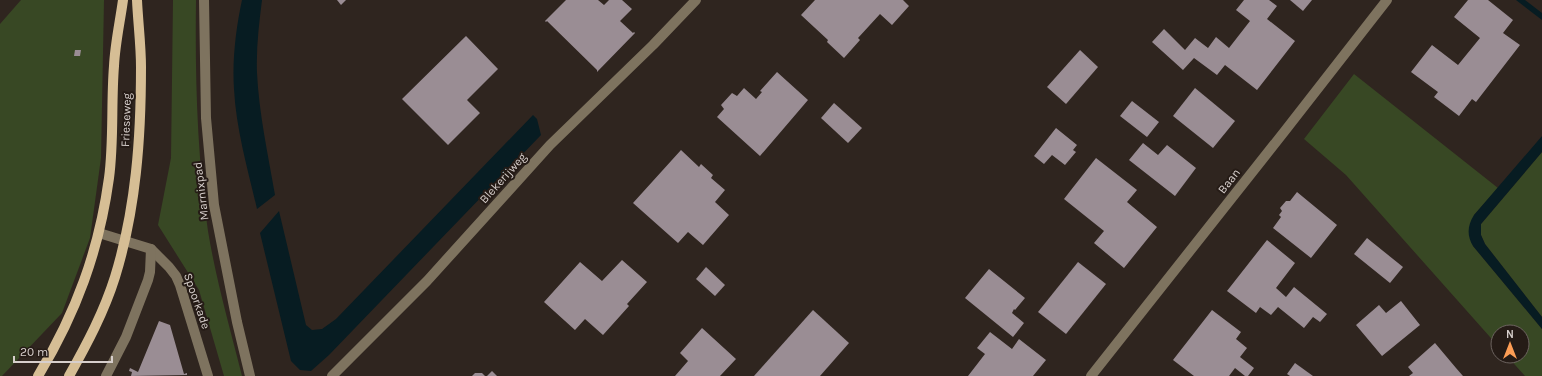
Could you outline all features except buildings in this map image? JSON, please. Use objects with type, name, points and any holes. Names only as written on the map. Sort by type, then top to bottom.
[{"type":"main road","name":"Frieseweg","points":[[38,376],[63,333],[78,300],[99,233],[109,176],[114,66],[123,0]]},
{"type":"main road","name":"Frieseweg","points":[[69,376],[90,339],[109,293],[124,240],[133,196],[138,153],[141,66],[137,0]]},
{"type":"street","name":"Marnixpad","points":[[204,0],[206,118],[214,205],[237,322],[250,376]]},
{"type":"street","name":"Blekerijweg","points":[[332,376],[427,281],[550,145],[653,45],[696,0]]},
{"type":"street","name":"Baan","points":[[1091,376],[1284,132],[1386,0]]},
{"type":"street","name":"Spoorkade","points":[[99,233],[151,249],[176,276],[208,376]]},
{"type":"street","points":[[106,376],[128,331],[148,280],[150,272],[151,249]]},
{"type":"green space","points":[[21,0],[104,0],[101,158],[90,238],[62,313],[2,376],[0,376],[0,24]]},
{"type":"green space","points":[[173,0],[196,0],[196,58],[199,144],[204,202],[215,268],[242,376],[224,376],[199,290],[158,225],[171,158]]},
{"type":"green space","points":[[1354,74],[1498,188],[1474,215],[1473,246],[1542,329],[1542,376],[1525,376],[1514,364],[1530,364],[1530,324],[1490,324],[1490,337],[1346,175],[1304,139]]},
{"type":"green space","points":[[1542,152],[1542,317],[1485,244],[1481,235],[1481,224]]},
{"type":"water","points":[[242,0],[262,0],[257,46],[258,88],[275,195],[257,209],[246,164],[235,104],[235,44]]},
{"type":"water","points":[[1516,0],[1525,0],[1542,13],[1542,20]]},
{"type":"water","points":[[533,115],[537,119],[541,135],[329,355],[311,371],[300,370],[291,361],[260,233],[279,211],[306,325],[312,330],[322,329],[336,319]]},
{"type":"water","points":[[1542,136],[1542,152],[1481,224],[1481,235],[1485,244],[1542,317],[1542,329],[1473,246],[1470,238],[1469,227],[1474,215]]}]
